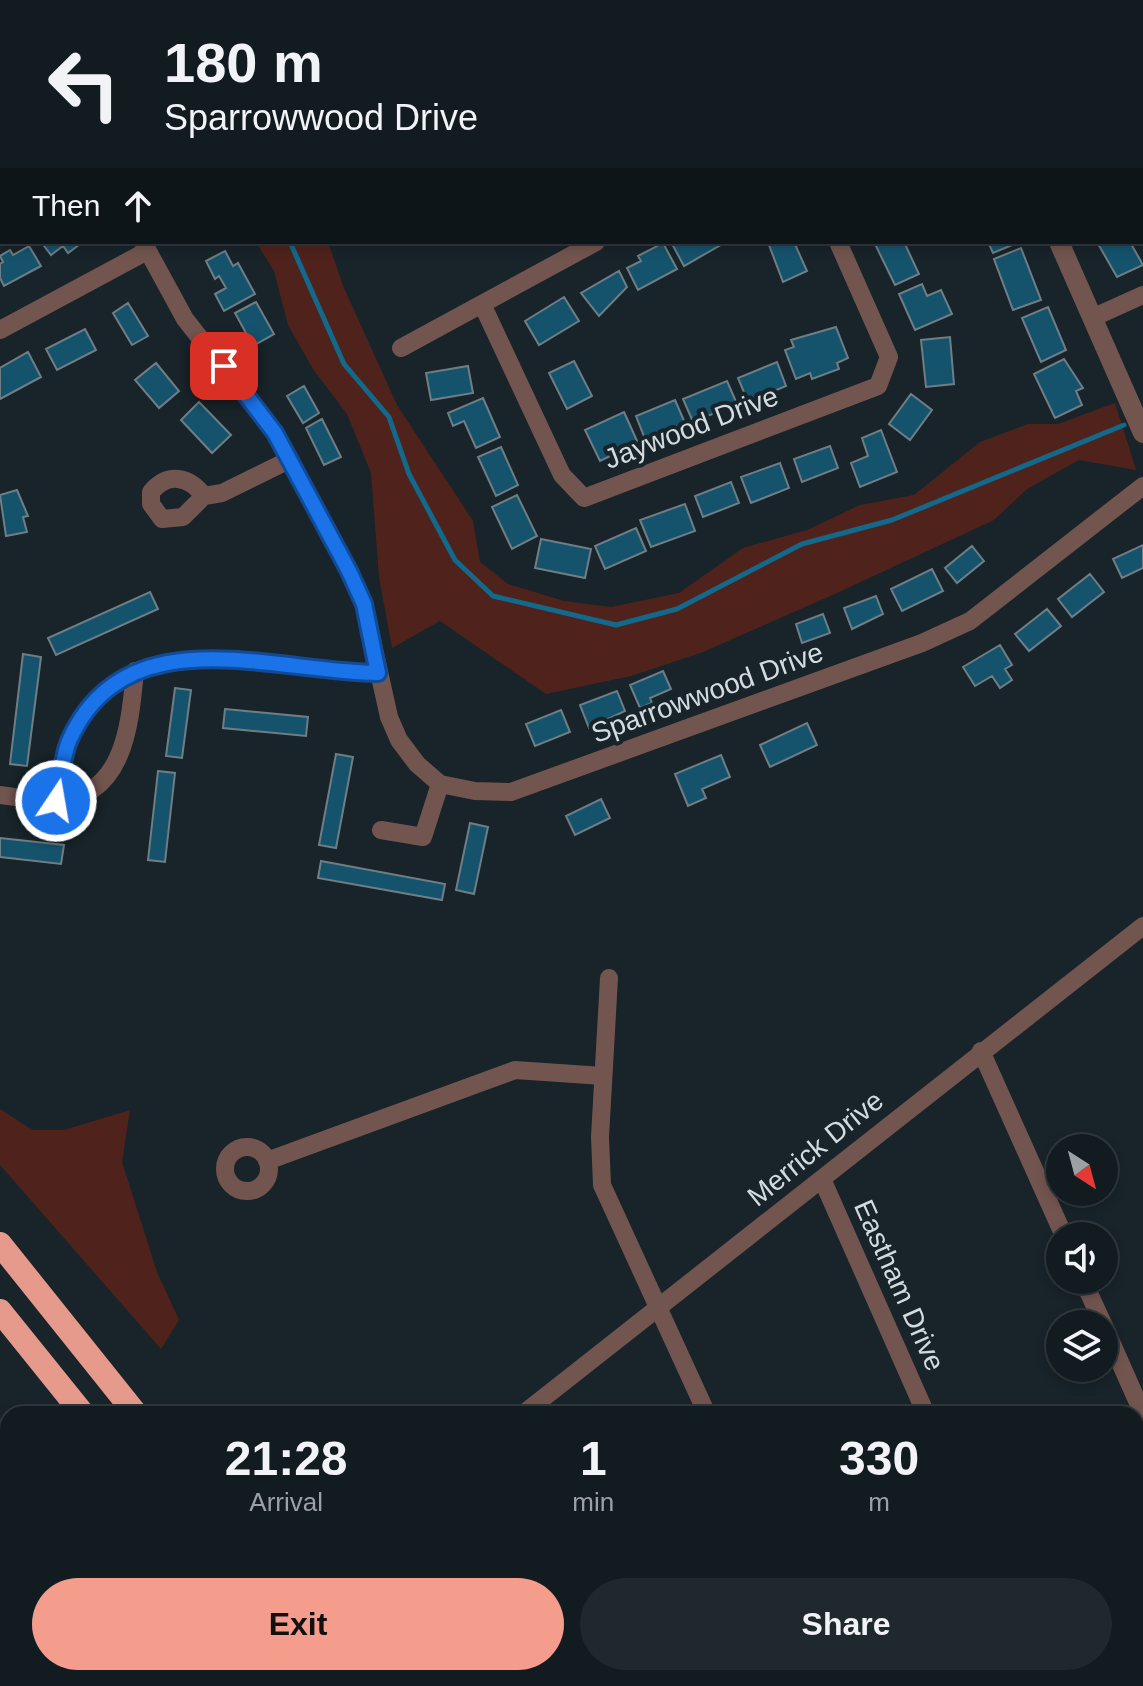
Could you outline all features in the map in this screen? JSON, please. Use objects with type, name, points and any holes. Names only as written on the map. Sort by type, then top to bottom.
[{"type":"highway","points":[[0,1244],[130,1406]]},
{"type":"highway","points":[[0,1311],[77,1406]]},
{"type":"street","points":[[401,348],[592,244]]},
{"type":"street","name":"Jaywood Drive","points":[[482,304],[562,475],[584,498],[878,386],[889,357],[839,244]]},
{"type":"street","points":[[1060,244],[1143,433]]},
{"type":"street","points":[[0,330],[145,247],[185,319],[275,433],[364,604],[389,717],[399,740],[417,764],[440,784],[423,837],[381,830]]},
{"type":"street","points":[[1092,318],[1143,295]]},
{"type":"street","points":[[204,496],[222,493],[289,460]]},
{"type":"street","name":"Sparrowwood Drive","points":[[440,784],[475,791],[511,792],[922,643],[970,621],[1143,486]]},
{"type":"street","points":[[56,801],[68,743],[84,715],[103,690],[135,671],[170,661],[211,658],[333,672],[378,673]]},
{"type":"street","points":[[0,795],[56,801],[77,796],[111,771],[123,750],[130,726],[135,671]]},
{"type":"street","name":"Merrick Drive","points":[[533,1406],[1143,926]]},
{"type":"street","points":[[609,978],[603,1076],[602,1185],[703,1406]]},
{"type":"street","points":[[981,1051],[1058,1222]]},
{"type":"street","points":[[267,1161],[515,1070],[603,1076]]},
{"type":"street","name":"Eastham Drive","points":[[822,1179],[922,1406]]},
{"type":"street","points":[[1118,1357],[1139,1406]]},
{"type":"shaded area","points":[[257,244],[329,244],[344,288],[397,405],[473,521],[480,562],[508,584],[564,601],[611,607],[679,593],[743,548],[807,530],[860,505],[914,495],[980,442],[1028,424],[1058,424],[1115,403],[1136,470],[1079,460],[1027,489],[994,520],[703,652],[631,676],[546,694],[440,621],[392,648],[379,577],[371,473],[347,414],[313,369],[288,325],[274,271]]},
{"type":"shaded area","points":[[0,1109],[32,1130],[64,1130],[130,1110],[122,1162],[157,1272],[179,1320],[161,1349],[0,1165]]},
{"type":"building","points":[[43,244],[80,244],[68,253],[63,246],[51,255]]},
{"type":"building","points":[[664,244],[677,269],[638,290],[627,268],[641,261],[638,256]]},
{"type":"building","points":[[672,244],[722,244],[684,266]]},
{"type":"building","points":[[795,244],[807,271],[783,282],[769,245]]},
{"type":"building","points":[[875,244],[905,244],[919,274],[895,285]]},
{"type":"building","points":[[989,244],[1015,244],[993,253]]},
{"type":"building","points":[[1098,244],[1131,244],[1143,265],[1117,277]]},
{"type":"building","points":[[29,246],[41,266],[4,286],[0,278],[0,264],[3,262],[0,256],[10,250],[13,255]]},
{"type":"building","points":[[1021,248],[1041,300],[1013,310],[994,259]]},
{"type":"building","points":[[225,251],[233,266],[238,263],[255,294],[224,311],[215,294],[226,288],[219,276],[215,279],[206,261]]},
{"type":"building","points":[[619,271],[627,287],[599,316],[581,293]]},
{"type":"building","points":[[922,284],[927,296],[941,290],[952,314],[915,330],[899,294]]},
{"type":"building","points":[[564,297],[579,321],[539,345],[525,321]]},
{"type":"building","points":[[256,302],[274,334],[253,346],[235,313]]},
{"type":"building","points":[[128,303],[148,336],[132,345],[113,313]]},
{"type":"building","points":[[1048,307],[1066,350],[1041,362],[1022,318]]},
{"type":"building","points":[[836,327],[848,358],[837,363],[839,369],[812,379],[810,373],[796,379],[785,350],[794,347],[791,340]]},
{"type":"building","points":[[85,329],[96,350],[57,370],[46,349]]},
{"type":"building","points":[[950,337],[954,384],[926,387],[921,340]]},
{"type":"building","points":[[28,352],[41,377],[0,399],[0,368]]},
{"type":"building","points":[[1064,359],[1083,388],[1076,391],[1082,405],[1055,418],[1034,374]]},
{"type":"building","points":[[574,361],[592,396],[567,409],[549,373]]},
{"type":"building","points":[[777,362],[786,386],[748,402],[738,378]]},
{"type":"building","points":[[156,363],[179,391],[159,408],[135,380]]},
{"type":"building","points":[[468,366],[473,393],[431,400],[426,373]]},
{"type":"building","points":[[727,381],[737,404],[693,422],[683,399]]},
{"type":"building","points":[[304,386],[319,413],[303,423],[287,396]]},
{"type":"building","points":[[911,394],[932,410],[910,440],[889,424]]},
{"type":"building","points":[[483,398],[500,437],[476,448],[464,421],[453,426],[448,413]]},
{"type":"building","points":[[675,400],[685,423],[645,439],[636,416]]},
{"type":"building","points":[[199,402],[231,435],[212,453],[181,420]]},
{"type":"building","points":[[624,412],[638,443],[600,461],[585,430]]},
{"type":"building","points":[[322,419],[341,457],[324,465],[306,428]]},
{"type":"building","points":[[881,430],[897,472],[860,487],[851,463],[868,456],[862,438]]},
{"type":"building","points":[[830,446],[838,468],[802,482],[794,459]]},
{"type":"building","points":[[501,447],[518,485],[496,496],[478,457]]},
{"type":"building","points":[[780,463],[789,488],[751,503],[741,477]]},
{"type":"building","points":[[731,482],[739,503],[703,517],[695,496]]},
{"type":"building","points":[[17,490],[28,516],[23,517],[27,532],[6,536],[0,495]]},
{"type":"building","points":[[517,495],[537,536],[512,549],[492,507]]},
{"type":"building","points":[[685,504],[695,531],[651,547],[640,520]]},
{"type":"building","points":[[636,528],[646,551],[605,569],[595,546]]},
{"type":"building","points":[[541,539],[591,549],[585,578],[535,568]]},
{"type":"building","points":[[1143,545],[1143,568],[1122,578],[1113,559]]},
{"type":"building","points":[[972,546],[984,561],[957,583],[945,568]]},
{"type":"building","points":[[932,569],[943,591],[902,611],[891,589]]},
{"type":"building","points":[[1090,574],[1104,592],[1072,617],[1058,599]]},
{"type":"building","points":[[150,592],[158,609],[56,655],[48,638]]},
{"type":"building","points":[[876,596],[883,614],[852,629],[844,608]]},
{"type":"building","points":[[1047,609],[1061,626],[1029,651],[1015,634]]},
{"type":"building","points":[[823,614],[830,633],[802,643],[796,624]]},
{"type":"building","points":[[1000,645],[1012,665],[1005,669],[1012,680],[1000,688],[992,676],[975,686],[963,667]]},
{"type":"building","points":[[23,654],[41,657],[27,766],[10,764]]},
{"type":"building","points":[[663,671],[671,689],[650,698],[652,703],[640,708],[630,685]]},
{"type":"building","points":[[175,688],[191,690],[182,758],[166,756]]},
{"type":"building","points":[[617,691],[625,711],[589,728],[580,705]]},
{"type":"building","points":[[225,709],[308,717],[306,736],[223,728]]},
{"type":"building","points":[[561,710],[570,732],[535,746],[526,724]]},
{"type":"building","points":[[807,723],[817,745],[770,767],[760,745]]},
{"type":"building","points":[[336,754],[353,757],[336,848],[319,845]]},
{"type":"building","points":[[721,755],[730,777],[702,789],[706,798],[688,806],[675,774]]},
{"type":"building","points":[[158,771],[175,773],[165,862],[148,860]]},
{"type":"building","points":[[601,799],[610,818],[575,835],[566,816]]},
{"type":"building","points":[[470,823],[488,827],[474,894],[456,890]]},
{"type":"building","points":[[0,838],[64,845],[61,864],[0,857]]},
{"type":"building","points":[[321,861],[445,884],[442,900],[318,878]]},
{"type":"waterway","points":[[291,244],[344,364],[389,417],[409,474],[455,560],[493,596],[616,625],[677,609],[802,544],[892,520],[1124,425]]},
{"type":"route","points":[[56,801],[68,743],[84,715],[103,690],[135,671],[170,661],[211,658],[333,672],[378,673],[364,604],[349,571],[275,433],[224,366]]}]
